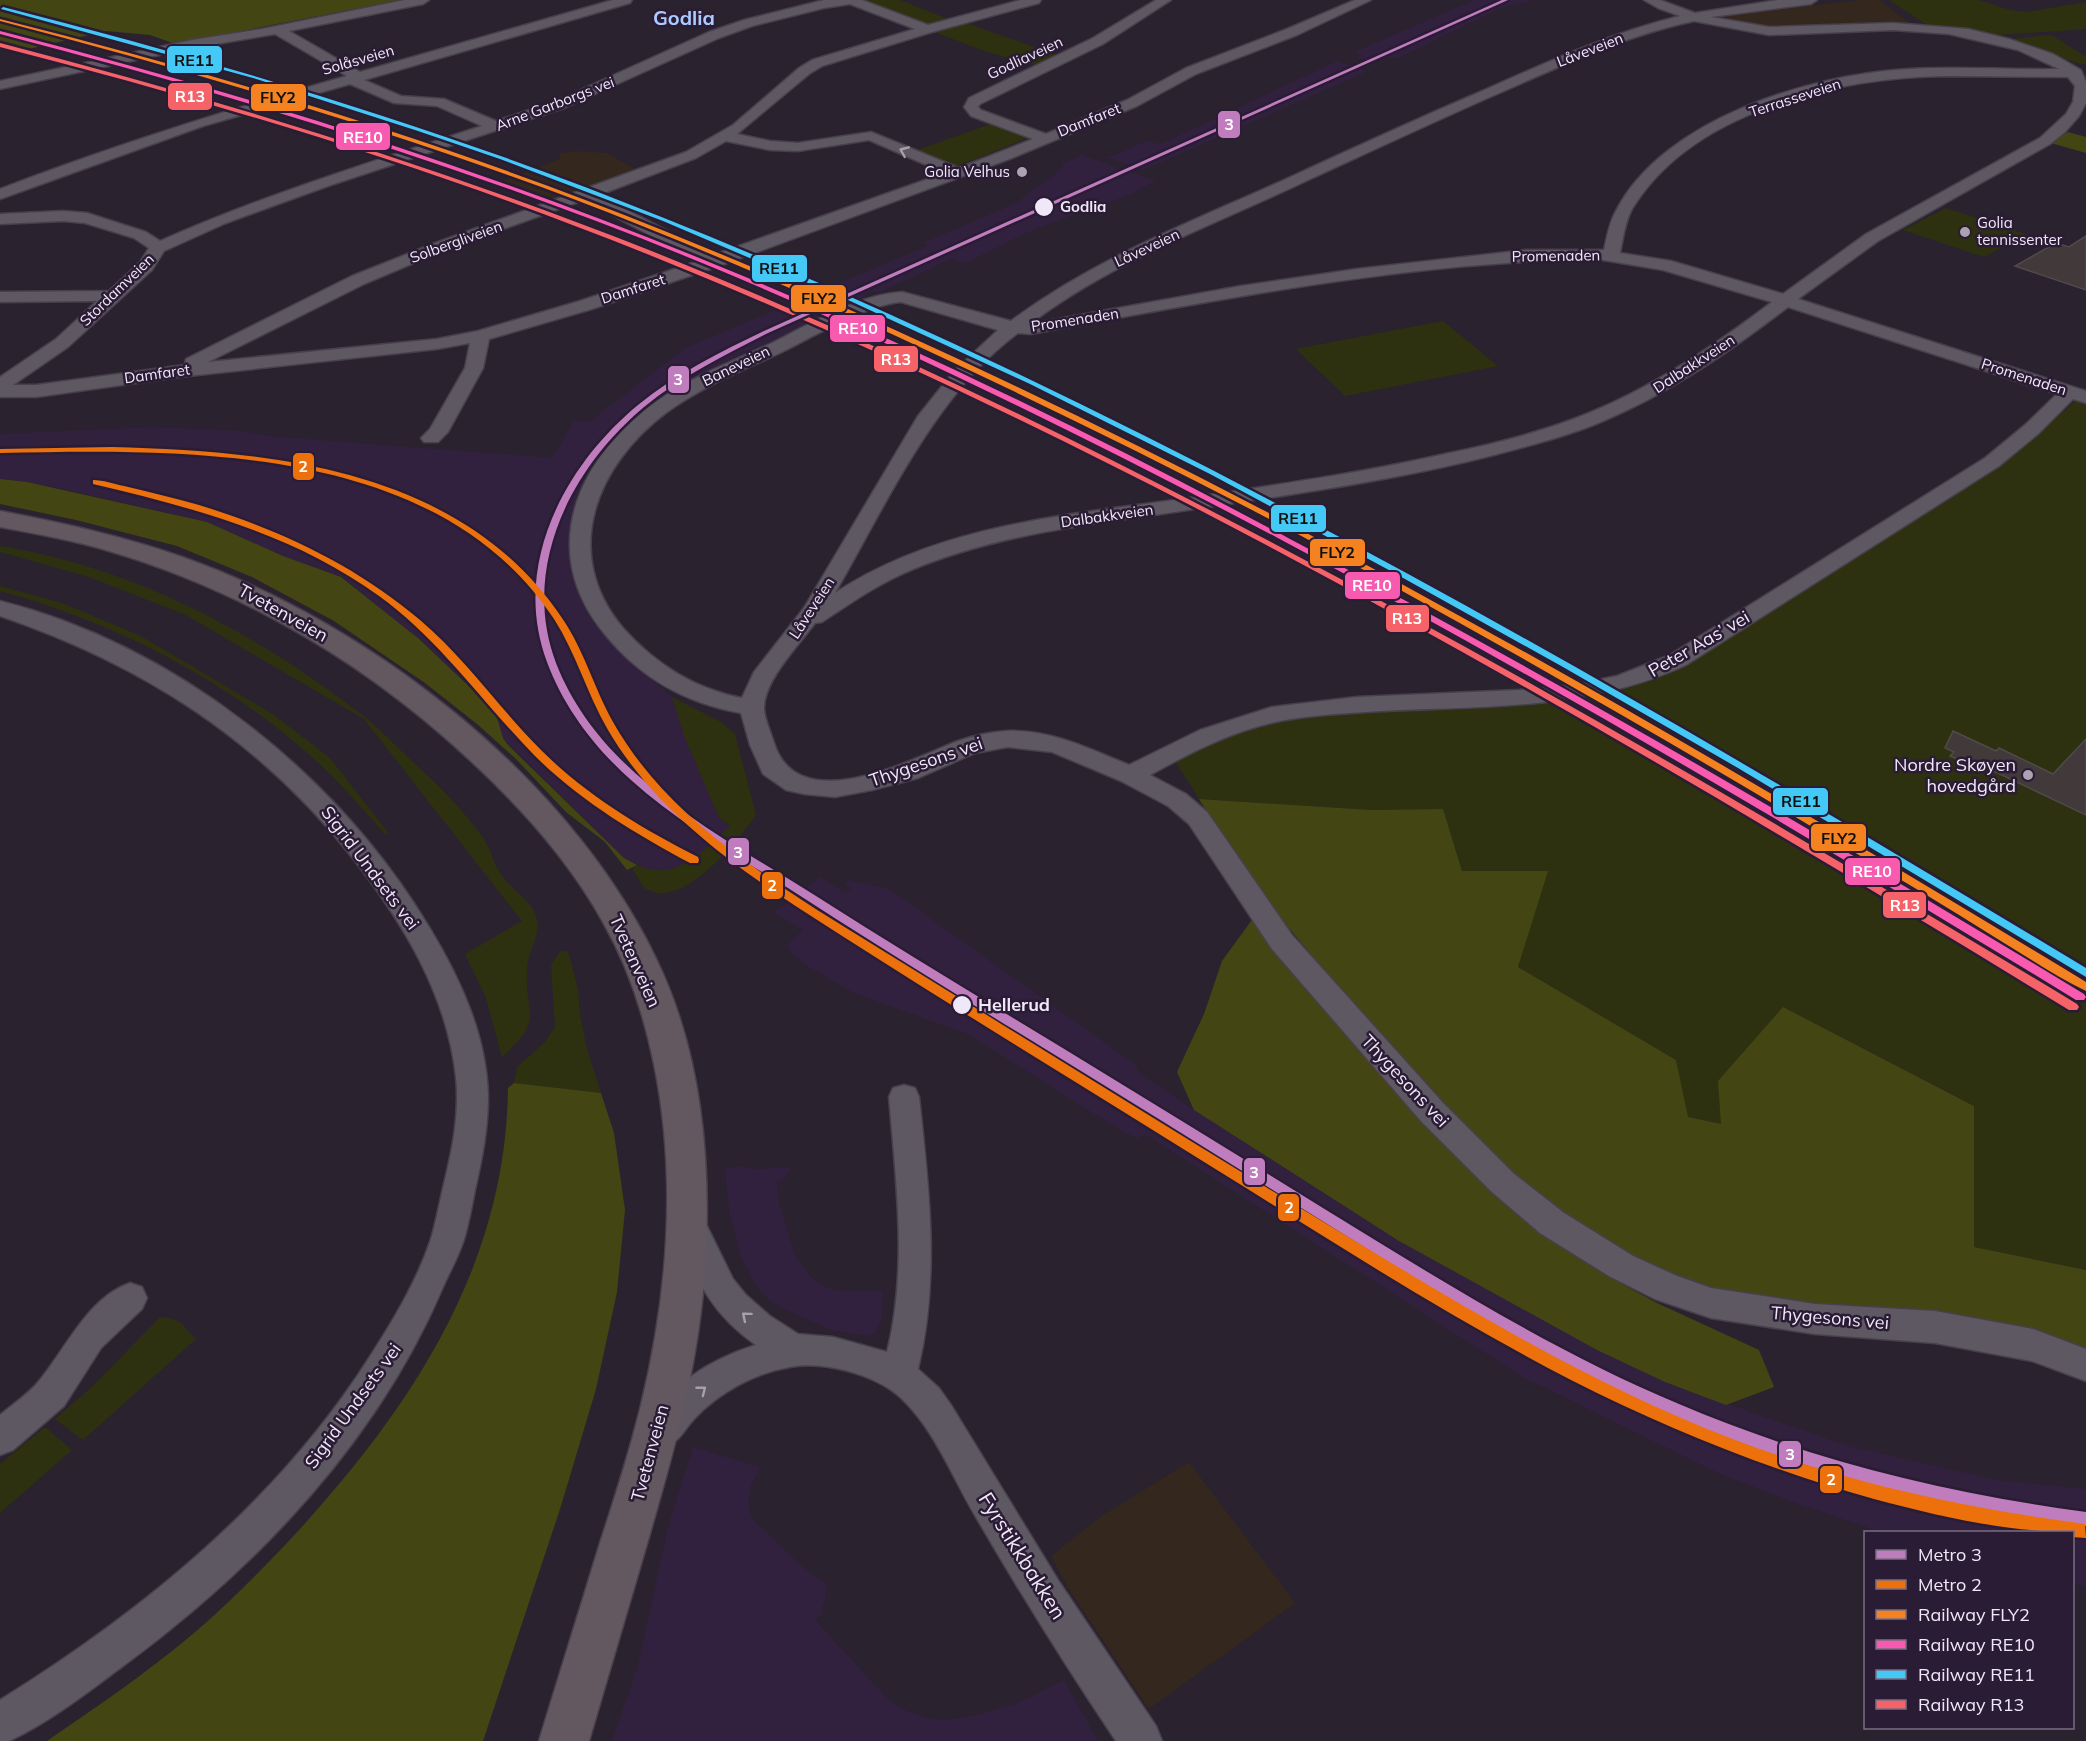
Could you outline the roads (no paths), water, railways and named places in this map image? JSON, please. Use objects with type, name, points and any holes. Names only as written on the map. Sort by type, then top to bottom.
[{"type":"main road","name":"Tvetenveien","points":[[0,519],[63,530],[153,554],[209,575],[274,606],[337,644],[398,685],[458,733],[514,787],[560,837],[592,878],[625,930],[644,971],[674,1070],[683,1125],[688,1220],[684,1285],[667,1389],[651,1450],[564,1741]]},
{"type":"street","points":[[0,85],[192,44],[277,30],[423,0]]},
{"type":"street","name":"Solåsveien","points":[[0,194],[164,134],[626,0]]},
{"type":"street","points":[[851,0],[927,29]]},
{"type":"street","name":"Arne Garborgs vei","points":[[157,248],[220,220],[313,186],[498,127],[589,93],[735,27],[824,4],[851,0]]},
{"type":"street","name":"Solbergliveien","points":[[179,371],[358,280],[447,244],[588,195],[691,155],[755,115],[804,71],[817,63],[927,29],[1035,0]]},
{"type":"street","name":"Godliaveien","points":[[1044,138],[976,113],[971,107],[974,101],[1098,40],[1165,0]]},
{"type":"street","name":"Damfaret","points":[[0,391],[36,392],[179,371],[437,344],[481,336],[586,305],[713,262],[958,173],[1149,95],[1191,71],[1292,32],[1365,0]]},
{"type":"street","points":[[1650,0],[1734,27],[1772,31],[1898,27],[1957,32],[1994,39],[2031,50],[2079,72]]},
{"type":"street","name":"Låveveien","points":[[752,708],[762,677],[803,625],[931,411],[970,364],[1010,327],[1051,299],[1105,268],[1431,117],[1584,51],[1639,31],[1698,16],[1811,0]]},
{"type":"street","points":[[277,30],[355,78],[399,100],[439,102],[498,127]]},
{"type":"street","name":"Terrasseveien","points":[[1611,255],[1625,209],[1648,176],[1686,143],[1746,113],[1819,87],[1884,75],[1934,72],[2079,72]]},
{"type":"street","name":"Dalbakkveien","points":[[803,625],[862,584],[906,562],[940,549],[985,537],[1051,524],[1417,468],[1502,448],[1570,427],[1623,406],[1670,382],[1881,232],[2035,148],[2060,129],[2081,102],[2082,86],[2079,72]]},
{"type":"street","points":[[724,136],[769,145],[798,147],[857,136],[871,136],[958,173]]},
{"type":"street","points":[[588,195],[713,262]]},
{"type":"street","name":"Stordamveien","points":[[0,219],[63,216],[87,218],[140,235],[151,241],[157,248],[150,261],[62,342],[0,386]]},
{"type":"street","name":"Promenaden","points":[[1010,327],[1038,328],[1241,291],[1357,274],[1526,255],[1611,255],[1682,270],[2078,395]]},
{"type":"street","points":[[0,297],[112,296]]},
{"type":"street","name":"Baneveien","points":[[752,708],[706,698],[665,677],[643,661],[620,639],[593,601],[582,570],[578,538],[583,510],[602,467],[642,423],[678,397],[797,337],[887,298],[902,297],[1010,327]]},
{"type":"street","points":[[431,438],[438,432],[474,368],[481,336]]},
{"type":"street","name":"Peter Aas’ vei","points":[[1130,775],[1205,735],[1292,711],[1557,696],[1607,688],[1654,673],[1992,462],[2078,395]]},
{"type":"street","name":"Sigrid Undsets vei","points":[[0,608],[41,621],[98,644],[176,686],[246,735],[305,786],[367,858],[413,922],[430,952],[464,1037],[471,1076],[472,1103],[465,1179],[453,1225],[436,1271],[413,1320],[385,1368],[354,1412],[297,1482],[248,1536],[202,1579],[150,1622],[90,1666],[39,1702],[0,1724]]},
{"type":"street","name":"Thygesons vei","points":[[752,708],[762,745],[772,768],[795,783],[820,789],[872,782],[909,772],[969,746],[1008,739],[1057,745],[1130,775],[1177,800],[1198,818],[1282,942],[1432,1112],[1503,1183],[1552,1223],[1621,1266],[1667,1287],[1712,1303],[1815,1319],[1935,1327],[2033,1345],[2086,1365]]},
{"type":"street","points":[[900,1375],[912,1310],[914,1261],[910,1164],[904,1097]]},
{"type":"street","name":"Fyrstikkbakken","points":[[688,1220],[707,1264],[728,1299],[758,1326],[794,1350]]},
{"type":"street","points":[[0,1438],[51,1394],[89,1337],[130,1298]]},
{"type":"street","name":"Fyrstikkbakken","points":[[651,1450],[675,1412],[724,1373],[744,1364],[794,1350],[845,1355],[870,1361],[900,1375],[927,1402],[949,1432],[988,1503],[1115,1705],[1141,1741]]},
{"type":"metro line","name":"3","points":[[1506,0],[766,332],[710,360],[656,394],[624,421],[591,457],[566,495],[549,534],[540,575],[541,617],[550,658],[569,700],[597,740],[633,777],[687,818],[890,948],[1400,1263],[1531,1339],[1666,1406],[1736,1435],[1821,1464],[1952,1498],[2086,1519]]},
{"type":"metro line","name":"2","points":[[0,451],[112,449],[169,451],[280,462],[335,473],[388,490],[440,512],[476,534],[495,549],[544,600],[568,635],[601,708],[623,746],[654,786],[690,822],[721,848],[798,902],[1120,1103],[1477,1321],[1576,1375],[1679,1424],[1784,1465],[1893,1497],[1988,1517],[2085,1531]]},
{"type":"metro line","name":"2","points":[[96,482],[225,516],[307,549],[345,570],[382,594],[433,637],[537,752],[572,784],[631,825],[694,860]]},
{"type":"rail line","name":"RE11","points":[[3,8],[254,77],[502,158],[665,220],[850,298],[1032,383],[1213,473],[1391,567],[1741,766],[2086,973]]},
{"type":"rail line","name":"FLY2","points":[[0,20],[252,89],[500,170],[663,232],[848,311],[1031,396],[1211,486],[1390,580],[1740,779],[2086,987]]},
{"type":"rail line","name":"RE10","points":[[0,32],[247,100],[490,180],[650,240],[877,337],[1026,407],[1174,481],[1459,633],[1771,811],[2080,997]]},
{"type":"rail line","name":"R13","points":[[0,45],[246,113],[489,192],[648,252],[821,325],[906,364],[1159,487],[1420,626],[1702,785],[2073,1007]]},
{"type":"place","name":"Golia Velhus","points":[[1022,172]]},
{"type":"place","name":"Godlia","points":[[1044,207]]},
{"type":"place","name":"Golia tennissenter","points":[[1965,232]]},
{"type":"place","name":"Nordre Skøyen hovedgård","points":[[2028,775]]},
{"type":"place","name":"Hellerud","points":[[962,1005]]},
{"type":"district","name":"Godlia","points":[[684,18]]}]
